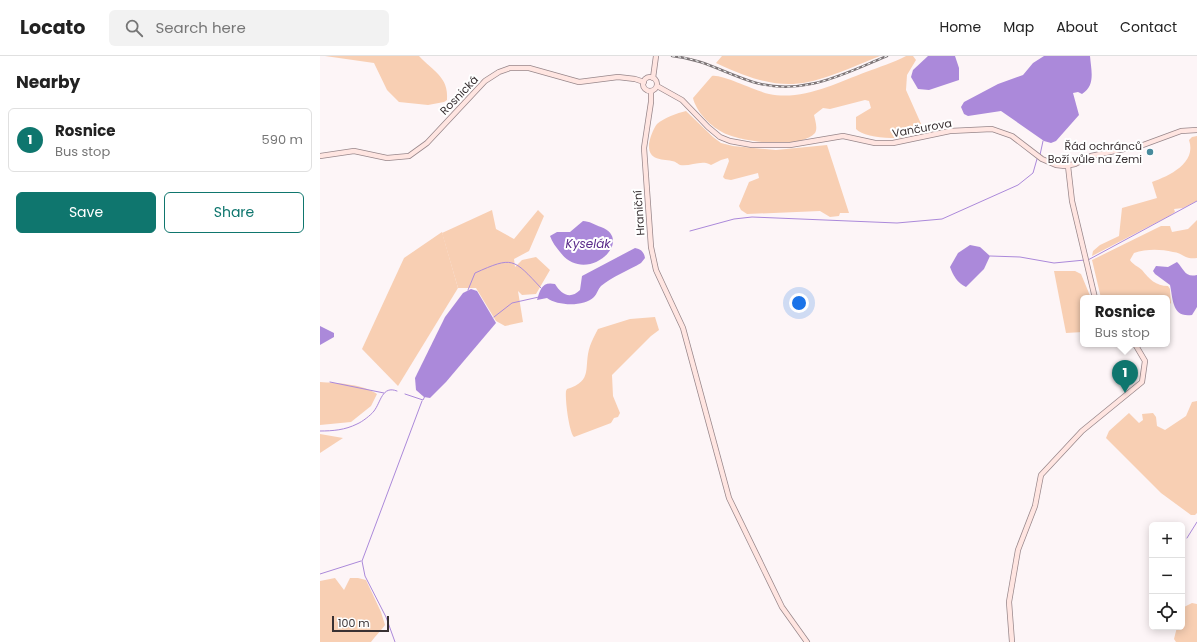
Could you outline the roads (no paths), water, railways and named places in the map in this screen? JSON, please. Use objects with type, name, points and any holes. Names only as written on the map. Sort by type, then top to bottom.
[{"type":"street","points":[[653,78],[648,78],[644,82],[645,88],[651,91],[657,86],[653,78],[656,56]]},
{"type":"street","name":"Rosnická","points":[[320,156],[354,151],[392,158],[413,154],[427,143],[481,85],[494,75],[504,70],[516,67],[529,68],[579,82],[618,77],[644,82]]},
{"type":"street","name":"Vančurova","points":[[657,86],[682,100],[714,133],[725,139],[739,143],[781,146],[846,136],[886,144],[950,131],[992,130],[1012,136],[1031,152],[1048,162],[1059,166],[1068,166]]},
{"type":"street","name":"Hraniční","points":[[651,91],[644,148],[651,247],[656,270],[683,328],[729,498],[782,607],[807,642]]},
{"type":"street","points":[[1094,295],[1072,201],[1068,166],[1096,154],[1143,145],[1181,131],[1197,130]]},
{"type":"street","points":[[1012,642],[1009,602],[1016,558],[1035,506],[1041,475],[1082,431],[1142,382],[1145,361],[1137,347]]},
{"type":"water","points":[[928,56],[955,56],[959,68],[959,80],[929,90],[918,89],[911,77],[913,70]]},
{"type":"water","points":[[1044,56],[1090,56],[1092,77],[1089,87],[1082,94],[1078,92],[1073,93],[1079,115],[1056,141],[1051,143],[1044,141],[1001,111],[968,116],[964,114],[961,107],[964,102],[998,84],[1023,75],[1033,63]]},
{"type":"water","name":"Kyselák","points":[[583,221],[590,222],[610,233],[613,241],[610,250],[603,258],[594,263],[582,265],[571,262],[560,252],[550,236],[557,232],[570,232]]},
{"type":"water","points":[[970,245],[980,247],[990,256],[984,269],[966,287],[960,283],[952,273],[950,267],[958,253]]},
{"type":"water","points":[[635,248],[641,250],[644,254],[645,258],[641,263],[605,283],[590,300],[578,304],[564,304],[547,298],[537,300],[542,287],[551,283],[555,284],[563,293],[573,295],[580,290],[582,276]]},
{"type":"water","points":[[1177,262],[1187,274],[1193,276],[1197,275],[1197,307],[1192,315],[1181,314],[1177,311],[1173,301],[1170,285],[1153,271],[1156,266],[1168,267]]},
{"type":"water","points":[[471,289],[477,291],[496,323],[446,382],[430,398],[424,397],[416,390],[415,378],[445,317],[463,293]]},
{"type":"water","points":[[320,326],[334,333],[334,337],[320,345]]},
{"type":"waterway","points":[[1040,155],[1043,141]]},
{"type":"waterway","points":[[690,231],[734,219],[752,217],[897,223],[942,219],[1018,185],[1033,173],[1037,159]]},
{"type":"waterway","points":[[1088,260],[1197,201]]},
{"type":"waterway","points":[[990,256],[1020,257],[1054,263],[1085,260]]},
{"type":"waterway","points":[[468,290],[475,273],[505,262],[518,266],[541,288]]},
{"type":"waterway","points":[[494,317],[512,303],[539,297]]},
{"type":"waterway","points":[[330,382],[384,393]]},
{"type":"waterway","points":[[320,431],[343,429],[359,423],[374,411],[385,392],[388,390],[397,391]]},
{"type":"waterway","points":[[405,394],[423,400],[425,396]]},
{"type":"waterway","points":[[395,642],[386,617],[365,576],[362,561],[422,401]]},
{"type":"waterway","points":[[1187,538],[1197,522]]},
{"type":"waterway","points":[[320,574],[361,561]]},
{"type":"railway","points":[[672,56],[704,63],[753,82],[771,86],[788,87],[805,85],[838,76],[887,56]]},
{"type":"place","name":"Řád ochránců Boží vůle na Zemi","points":[[1150,152]]},
{"type":"place","name":"Rosnice","points":[[1125,393]]}]
